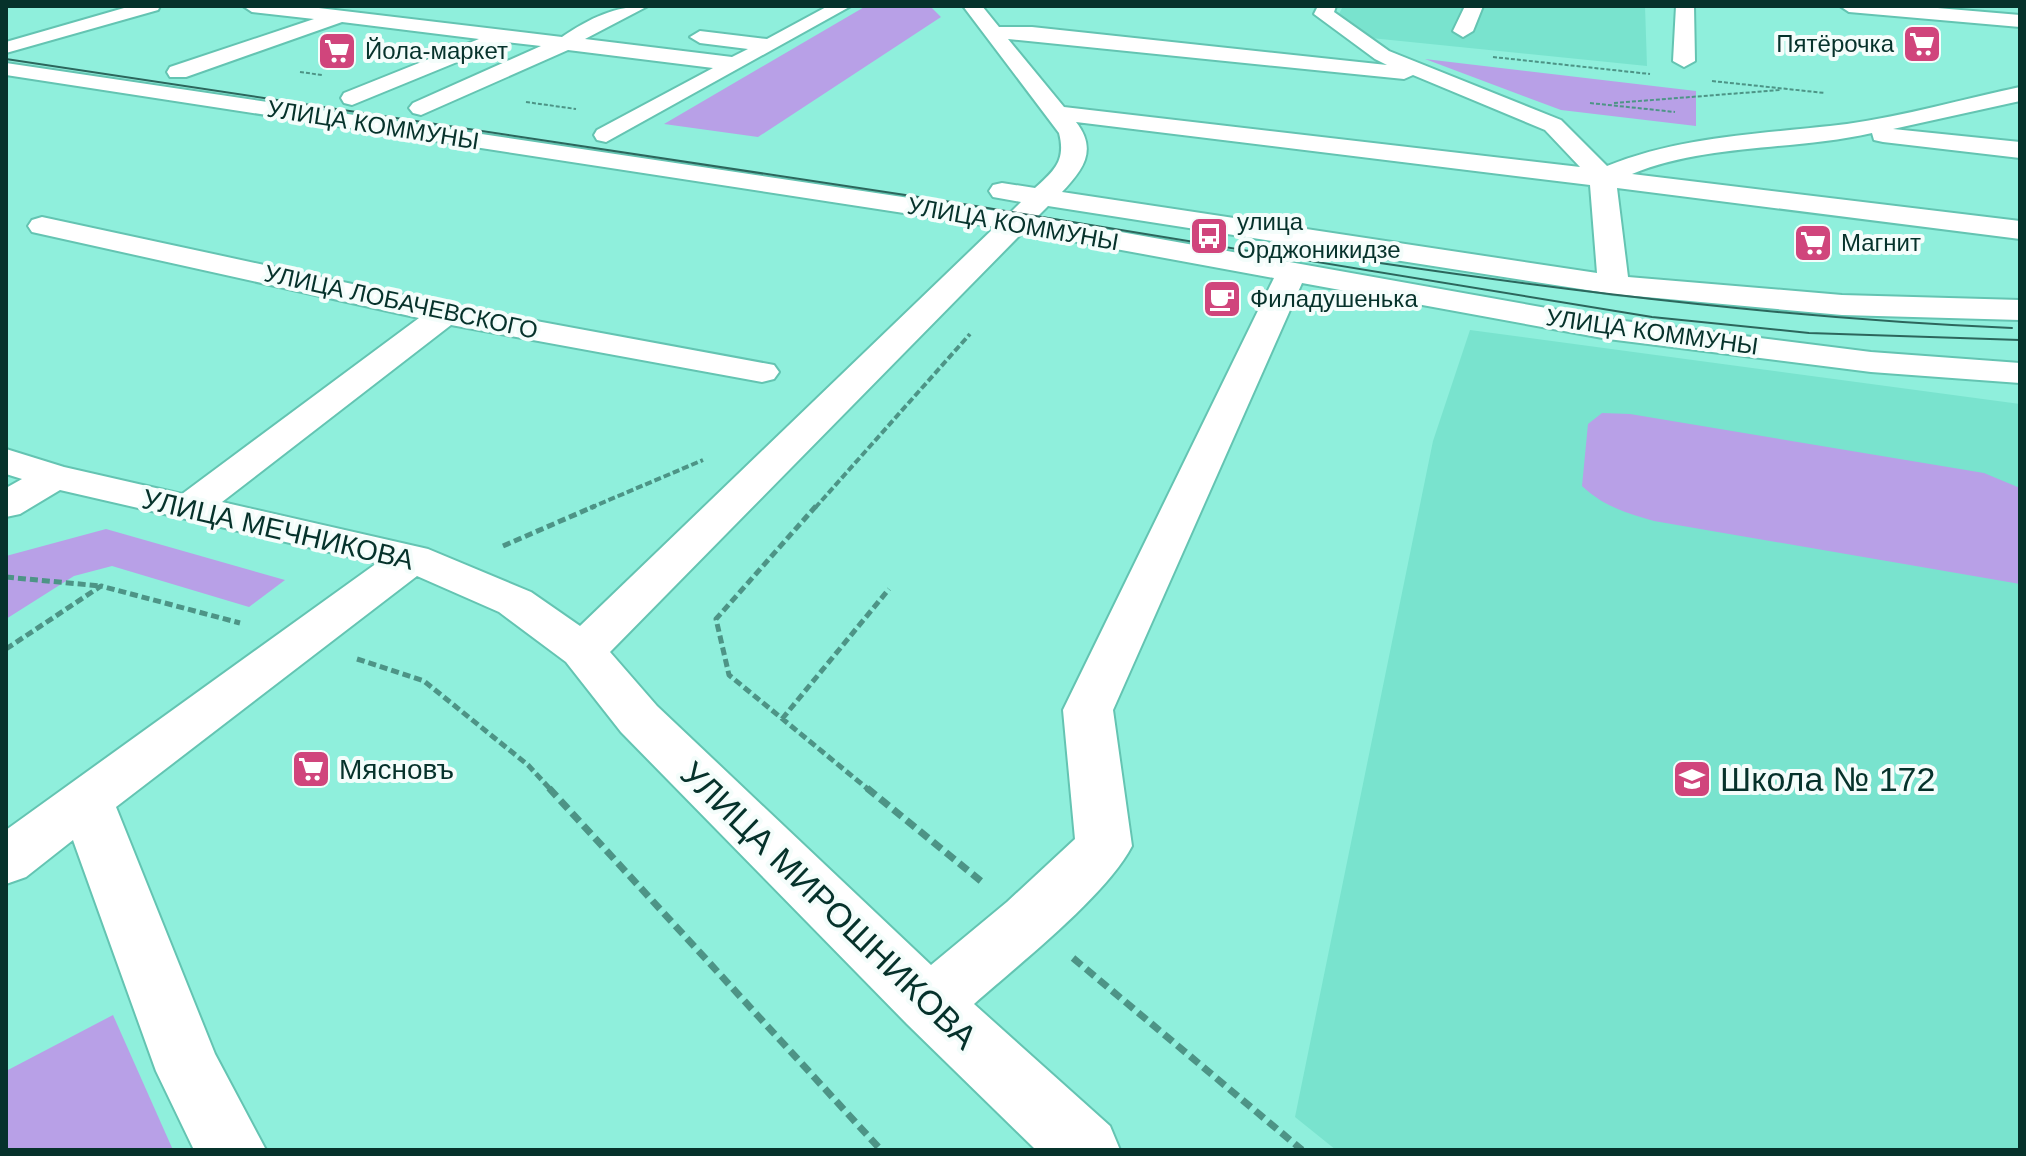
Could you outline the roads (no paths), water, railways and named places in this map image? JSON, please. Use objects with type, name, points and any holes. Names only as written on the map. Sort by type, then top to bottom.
[{"type":"street","points":[[7,55],[151,6]]},
{"type":"street","points":[[252,6],[736,64]]},
{"type":"street","points":[[421,108],[566,43],[593,25],[639,6]]},
{"type":"street","points":[[606,135],[842,6]]},
{"type":"street","points":[[583,651],[1071,168],[1076,150],[1071,132],[972,6]]},
{"type":"street","points":[[1327,6],[1324,14],[1373,49],[1553,125],[1603,177],[1613,285]]},
{"type":"street","points":[[1463,31],[1474,6]]},
{"type":"street","points":[[1684,61],[1685,6]]},
{"type":"street","points":[[1849,6],[2020,21]]},
{"type":"street","points":[[178,72],[341,16]]},
{"type":"street","points":[[593,25],[637,30]]},
{"type":"street","points":[[995,33],[1032,33],[1431,76]]},
{"type":"street","points":[[681,35],[770,45]]},
{"type":"street","points":[[352,98],[503,36]]},
{"type":"street","name":"УЛИЦА КОММУНЫ","points":[[7,55],[178,72],[467,115]]},
{"type":"street","name":"УЛИЦА КОММУНЫ","points":[[7,55],[1030,208],[1613,285],[1842,305],[2020,310]]},
{"type":"street","points":[[1603,177],[1647,159],[1733,142],[1849,131],[2020,94]]},
{"type":"street","points":[[1057,114],[1118,118],[2020,230]]},
{"type":"street","points":[[1921,115],[1994,123]]},
{"type":"street","points":[[575,131],[653,142]]},
{"type":"street","points":[[1849,131],[2020,150]]},
{"type":"street","name":"УЛИЦА КОММУНЫ","points":[[981,188],[1030,208],[1292,271],[1608,329],[1871,362],[2020,373]]},
{"type":"street","name":"УЛИЦА ЛОБАЧЕВСКОГО","points":[[42,226],[445,314],[762,372]]},
{"type":"street","points":[[929,1004],[1028,920],[1104,846],[1088,710],[1292,271]]},
{"type":"street","points":[[189,508],[445,314]]},
{"type":"street","name":"УЛИЦА МЕЧНИКОВА","points":[[6,461],[54,477],[413,558],[515,602],[583,651]]},
{"type":"street","points":[[6,505],[54,477]]},
{"type":"street","points":[[6,861],[413,558]]},
{"type":"street","name":"УЛИЦА МИРОШНИКОВА","points":[[583,651],[639,719],[929,1004],[1085,1150]]},
{"type":"street","points":[[86,800],[189,1071],[231,1150]]},
{"type":"tram line","points":[[6,59],[945,201],[1652,317],[1809,333],[2020,340]]},
{"type":"tram line","points":[[1380,263],[1695,304],[2012,328]]},
{"type":"place","name":"Пятёрочка","points":[[1922,44]]},
{"type":"place","name":"Йола-маркет","points":[[337,51]]},
{"type":"place","name":"улица Орджоникидзе","points":[[1209,236]]},
{"type":"place","name":"Магнит","points":[[1813,243]]},
{"type":"place","name":"Филадушенька","points":[[1222,299]]},
{"type":"place","name":"Мясновъ","points":[[311,769]]},
{"type":"place","name":"Школа № 172","points":[[1692,779]]}]
